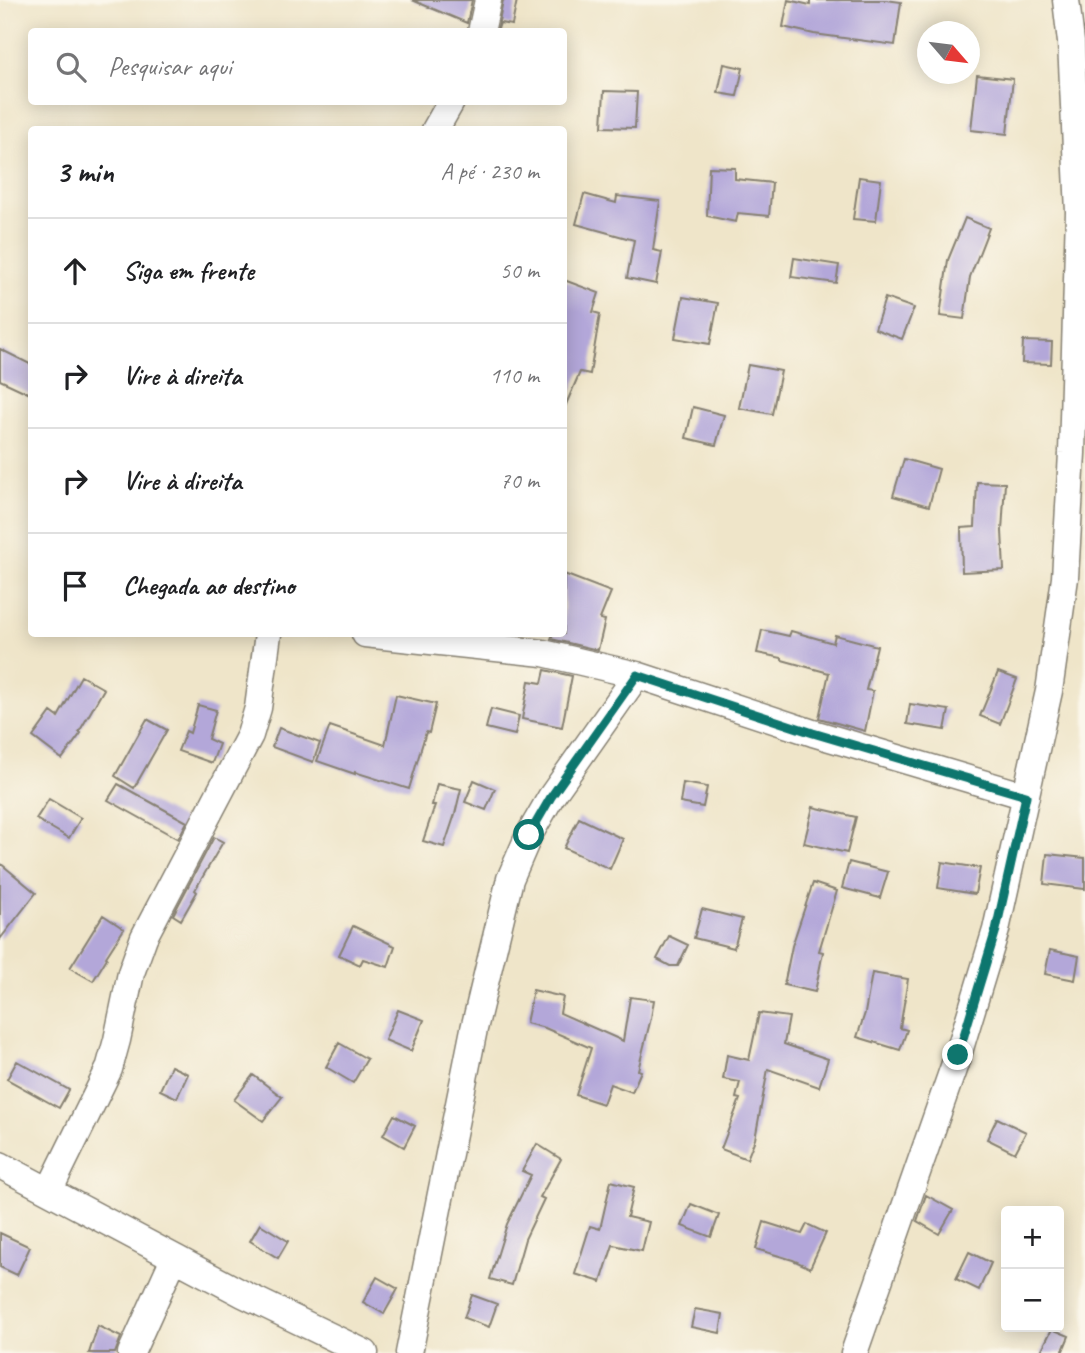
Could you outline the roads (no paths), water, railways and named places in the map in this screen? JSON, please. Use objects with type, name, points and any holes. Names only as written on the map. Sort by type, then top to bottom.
[{"type":"street","points":[[482,28],[488,0]]},
{"type":"street","points":[[854,1353],[958,1055],[996,930],[1049,691],[1065,578],[1078,453],[1078,42],[1066,0]]},
{"type":"street","points":[[437,126],[449,105]]},
{"type":"street","points":[[49,1191],[109,1069],[131,973],[144,937],[250,736],[258,708],[268,637]]},
{"type":"street","points":[[393,637],[542,653],[637,675],[813,733],[1026,796]]},
{"type":"street","points":[[409,1353],[474,1029],[510,879],[529,835],[551,797],[637,675]]},
{"type":"street","points":[[0,1165],[243,1294],[365,1353]]},
{"type":"street","points":[[131,1353],[174,1258]]}]
